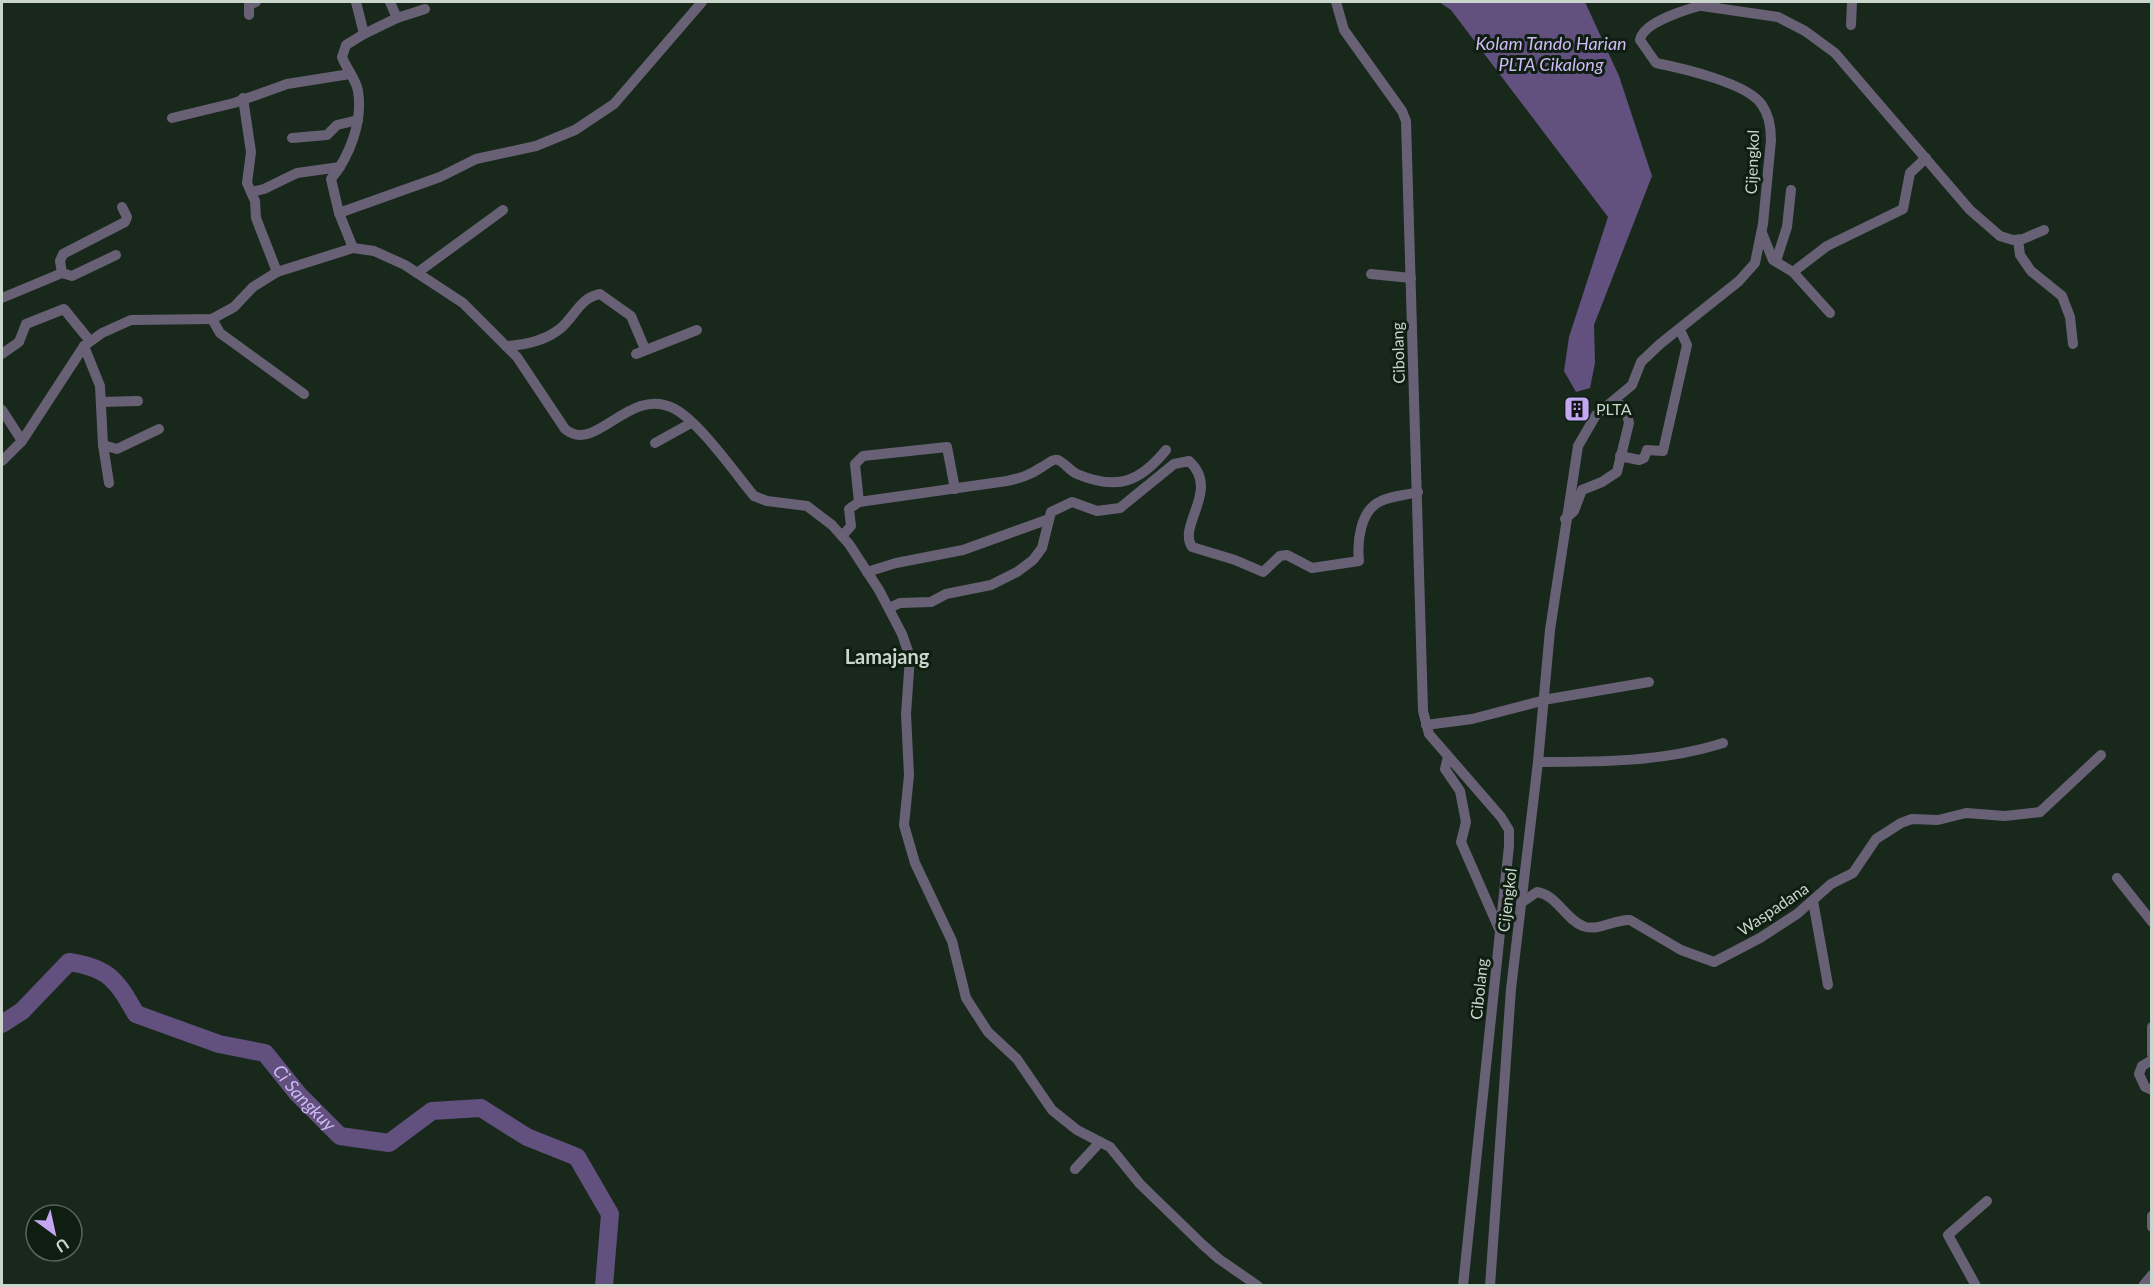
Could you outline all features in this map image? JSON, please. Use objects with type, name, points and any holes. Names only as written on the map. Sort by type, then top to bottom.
[{"type":"street","points":[[249,15],[249,5],[256,2]]},
{"type":"street","points":[[356,2],[364,34]]},
{"type":"street","points":[[390,2],[397,18]]},
{"type":"street","points":[[339,213],[440,177],[476,159],[536,146],[575,130],[614,104],[702,2]]},
{"type":"street","name":"Cibolang","points":[[1336,2],[1344,30],[1402,111],[1406,122],[1426,725],[1429,734],[1509,830],[1463,1286]]},
{"type":"street","points":[[1696,3],[1715,2]]},
{"type":"street","points":[[1851,25],[1852,2]]},
{"type":"street","points":[[1696,3],[1778,17],[1805,31],[1835,53],[1970,210],[2000,236],[2018,240],[2044,230]]},
{"type":"street","name":"Cijengkol","points":[[1490,1286],[1511,989],[1564,520],[1578,446],[1596,415],[1632,385],[1641,362],[1753,267],[1762,232],[1771,128],[1762,105],[1752,95],[1702,73],[1656,63],[1640,40],[1642,32],[1655,22],[1696,3]]},
{"type":"street","points":[[353,248],[339,213],[331,179],[340,167],[357,129],[358,90],[342,57],[344,49],[364,34],[397,18],[425,9]]},
{"type":"street","points":[[172,118],[234,103],[288,84],[350,74]]},
{"type":"street","points":[[243,98],[251,152],[247,183],[256,218],[277,272]]},
{"type":"street","points":[[292,138],[327,135],[337,125],[357,120]]},
{"type":"street","points":[[1793,272],[1827,246],[1903,209],[1910,173],[1926,158]]},
{"type":"street","points":[[251,192],[264,189],[297,173],[340,167]]},
{"type":"street","points":[[1776,261],[1786,227],[1791,190]]},
{"type":"street","points":[[62,273],[63,254],[125,222],[122,207]]},
{"type":"street","points":[[417,273],[503,210]]},
{"type":"street","points":[[1762,232],[1768,252],[1776,261],[1793,272],[1830,313]]},
{"type":"street","points":[[2018,240],[2020,255],[2031,271],[2062,296],[2070,317],[2073,344]]},
{"type":"street","points":[[2,460],[21,441],[87,343],[116,325],[131,320],[212,319],[234,307],[253,287],[277,272],[353,248],[374,251],[417,273],[463,303],[506,346],[539,389],[565,429],[572,435],[589,436],[623,412],[645,404],[673,408],[706,439],[754,496],[767,501],[807,506],[842,536],[889,608],[910,657],[906,714],[909,775],[904,825],[915,862],[952,941],[966,998],[988,1032],[1017,1059],[1052,1110],[1077,1130],[1110,1147],[1140,1184],[1203,1245],[1258,1286]]},
{"type":"street","points":[[2,298],[62,273],[72,276],[116,255]]},
{"type":"street","points":[[1371,274],[1411,278]]},
{"type":"street","points":[[506,346],[535,342],[552,334],[566,323],[585,300],[600,294],[631,316],[640,351],[697,330]]},
{"type":"street","points":[[2,354],[18,344],[26,324],[61,309],[68,311],[87,343],[100,386],[103,445],[109,483]]},
{"type":"street","points":[[212,319],[220,333],[304,394]]},
{"type":"street","points":[[1620,456],[1639,460],[1644,458],[1647,450],[1663,451],[1687,345],[1680,330]]},
{"type":"street","name":"Cijengkol","points":[[1564,520],[1574,511],[1582,490],[1602,482],[1617,472],[1629,423],[1626,410],[1616,400]]},
{"type":"street","points":[[101,402],[138,401]]},
{"type":"street","points":[[2,410],[21,441]]},
{"type":"street","points":[[655,443],[694,426]]},
{"type":"street","points":[[103,445],[117,449],[159,429]]},
{"type":"street","points":[[859,502],[855,464],[863,456],[947,447],[955,489]]},
{"type":"street","points":[[842,536],[851,526],[849,509],[859,502],[1029,476],[1053,460],[1059,460],[1075,474],[1085,477],[1105,481],[1130,481],[1152,468],[1166,450]]},
{"type":"street","points":[[889,608],[900,603],[931,602],[946,594],[991,585],[1017,572],[1033,560],[1042,548],[1052,512],[1072,502],[1097,511],[1120,508],[1174,464],[1189,461],[1199,472],[1201,484],[1188,538],[1192,547],[1235,560],[1263,572],[1280,556],[1287,555],[1307,568],[1328,568],[1359,561],[1359,534],[1370,512],[1379,501],[1418,492]]},
{"type":"street","points":[[867,572],[896,563],[963,550],[1049,519]]},
{"type":"street","points":[[1426,725],[1472,719],[1542,702],[1649,682]]},
{"type":"street","points":[[1538,762],[1571,764],[1640,761],[1723,742]]},
{"type":"street","name":"Waspadana","points":[[1521,903],[1533,894],[1546,894],[1577,923],[1586,927],[1630,920],[1681,950],[1714,962],[1760,938],[1813,902],[1832,884],[1857,869],[1876,839],[1901,823],[1912,819],[1938,820],[1966,813],[2005,816],[2040,812],[2101,755]]},
{"type":"street","points":[[1448,757],[1446,769],[1460,791],[1466,822],[1461,842],[1500,931]]},
{"type":"street","points":[[2117,878],[2151,922]]},
{"type":"street","points":[[1813,902],[1828,985]]},
{"type":"street","points":[[2151,1027],[2151,1054]]},
{"type":"street","points":[[2151,1060],[2142,1066],[2139,1074],[2145,1087],[2151,1090]]},
{"type":"street","points":[[1075,1168],[1101,1142]]},
{"type":"street","points":[[1976,1286],[1948,1235],[1987,1201]]},
{"type":"street","points":[[2151,1216],[2151,1227]]},
{"type":"street","points":[[2144,1286],[2151,1275]]},
{"type":"water","name":"Kolam Tando Harian PLTA Cikalong","points":[[1439,2],[1585,2],[1619,76],[1652,176],[1594,325],[1595,363],[1590,388],[1576,392],[1564,371],[1569,337],[1608,217],[1451,10]]},
{"type":"waterway","name":"Ci Sangkuy","points":[[2,1024],[22,1011],[69,962],[94,968],[111,978],[136,1014],[219,1044],[265,1053],[298,1094],[340,1136],[389,1143],[432,1111],[481,1108],[527,1137],[577,1157],[610,1214],[604,1286]]},
{"type":"place","name":"PLTA","points":[[1577,409]]},
{"type":"district","name":"Lamajang","points":[[887,657]]}]
